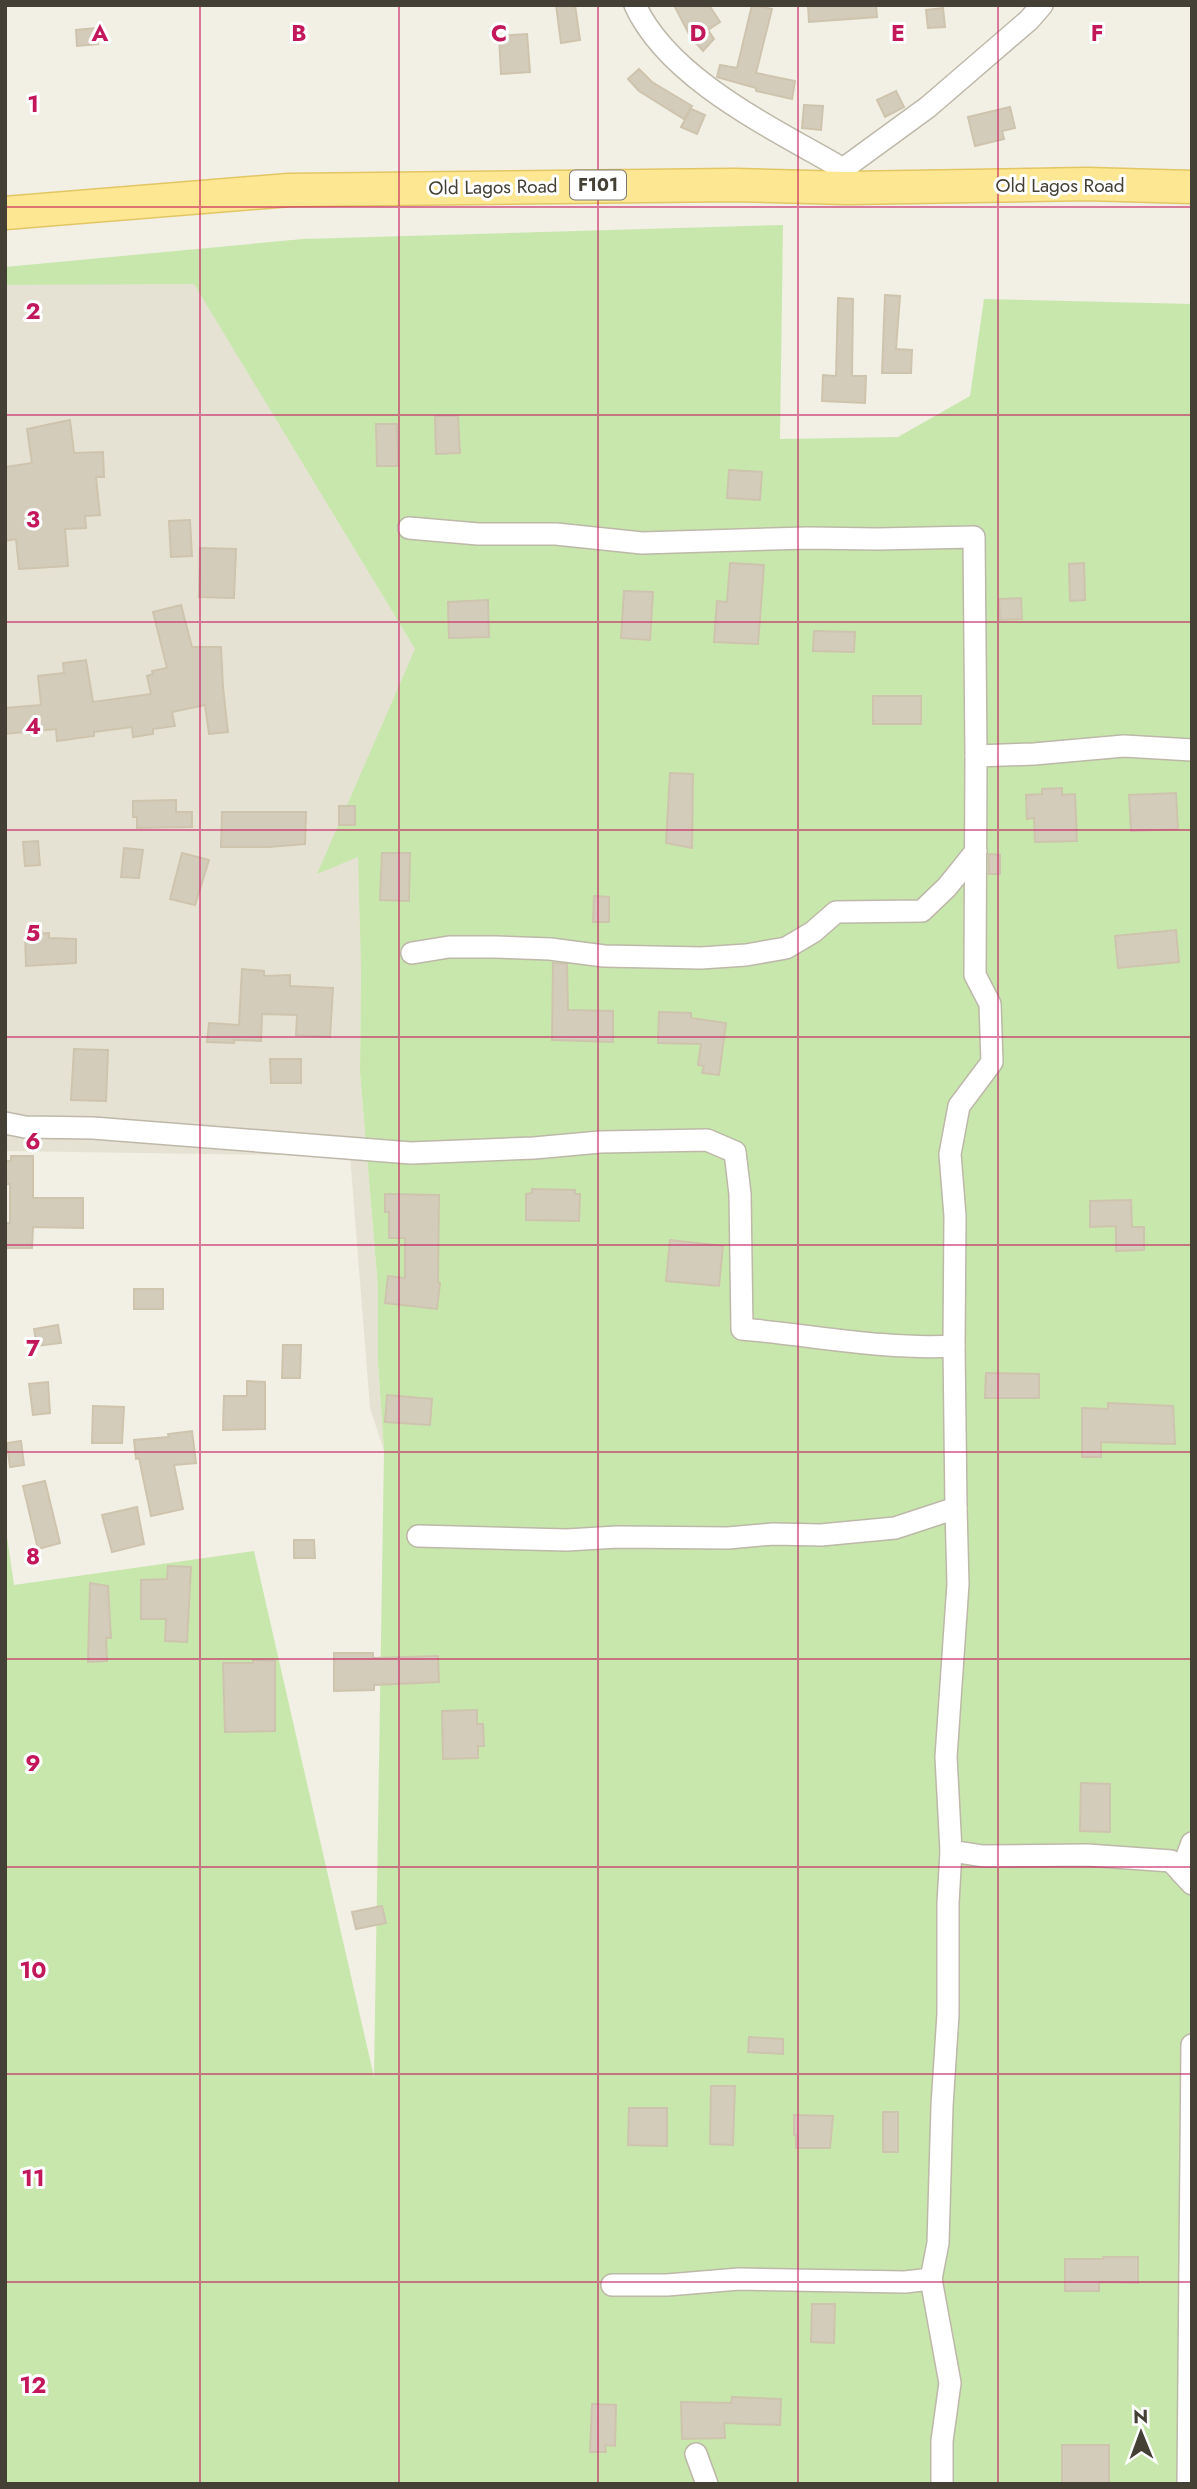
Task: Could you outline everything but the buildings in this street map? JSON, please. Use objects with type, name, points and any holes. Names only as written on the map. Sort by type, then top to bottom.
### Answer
[{"type":"main road","name":"Old Lagos Road","points":[[5,214],[289,190],[735,184],[845,179],[1192,187]]},
{"type":"street","points":[[635,5],[665,50],[713,92],[845,179],[1029,20],[1042,5]]},
{"type":"street","points":[[409,528],[478,534],[556,534],[642,543],[974,537],[975,975],[990,1004],[992,1062],[959,1106],[950,1154],[955,1216],[958,1584],[946,1757],[951,1851],[948,2014],[938,2243],[931,2279],[950,2384],[942,2441],[942,2484]]},
{"type":"street","points":[[976,756],[1124,746],[1192,750]]},
{"type":"street","points":[[412,953],[449,947],[495,947],[550,949],[604,956],[701,958],[746,955],[786,948],[813,932],[836,912],[922,911],[947,887],[976,851]]},
{"type":"street","points":[[5,1123],[25,1127],[93,1128],[411,1153],[534,1148],[600,1142],[707,1140],[735,1152],[740,1194],[743,1328],[862,1342],[954,1346]]},
{"type":"street","points":[[418,1536],[567,1540],[617,1536],[728,1538],[773,1534],[821,1535],[895,1528],[956,1508]]},
{"type":"street","points":[[1186,1878],[1192,1843]]},
{"type":"street","points":[[951,1851],[983,1856],[1087,1855],[1171,1861],[1186,1878]]},
{"type":"street","points":[[1188,2484],[1192,2045]]},
{"type":"street","points":[[612,2285],[667,2285],[739,2278],[905,2282],[931,2279]]},
{"type":"street","points":[[696,2454],[706,2484]]},
{"type":"shaded area","points":[[194,283],[415,649],[361,966],[360,1073],[378,1288],[378,1363],[384,1451],[370,1408],[350,1156],[5,1151],[5,285]]},
{"type":"green space","points":[[783,225],[780,439],[898,437],[970,396],[984,299],[1192,304],[1192,2484],[5,2484],[5,1523],[14,1585],[254,1551],[374,2077],[384,1451],[378,1363],[378,1288],[360,1073],[358,857],[317,874],[415,649],[194,284],[5,285],[5,267],[303,239]]}]
